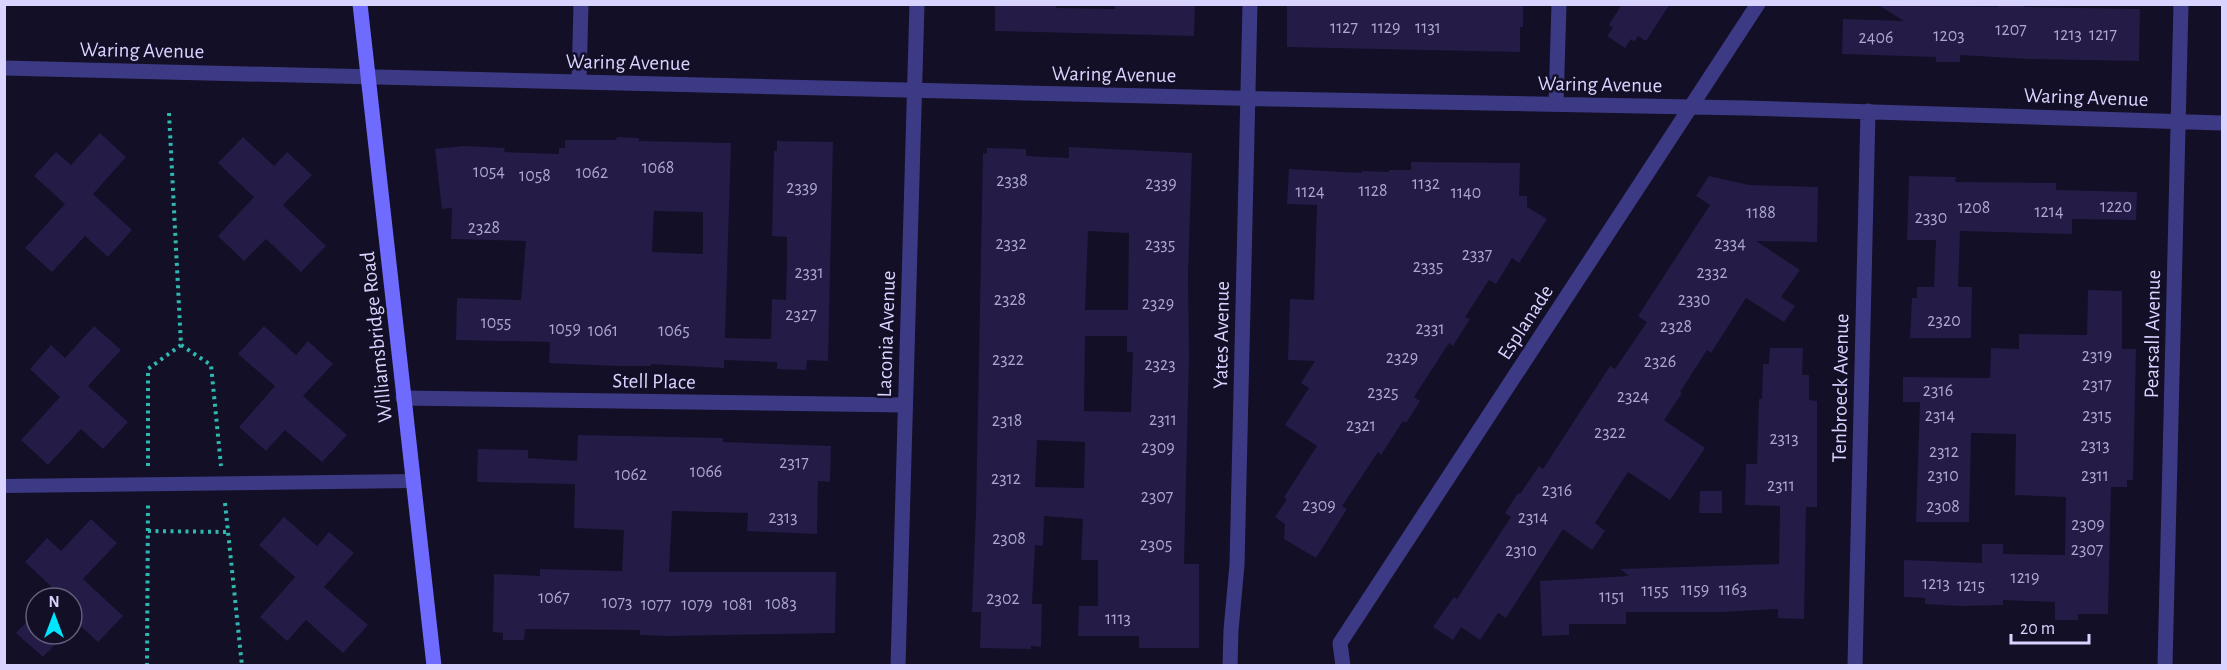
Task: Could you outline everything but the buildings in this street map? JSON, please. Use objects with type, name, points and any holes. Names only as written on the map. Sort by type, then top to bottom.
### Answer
[{"type":"main road","name":"Williamsbridge Road","points":[[360,4],[434,666]]},
{"type":"street","points":[[579,82],[581,4]]},
{"type":"street","name":"Laconia Avenue","points":[[898,666],[916,4]]},
{"type":"street","name":"Yates Avenue","points":[[1230,666],[1230,630],[1237,565],[1250,4]]},
{"type":"street","points":[[1556,104],[1559,4]]},
{"type":"street","name":"Esplanade","points":[[1343,666],[1340,643],[1758,4]]},
{"type":"street","name":"Pearsall Avenue","points":[[2165,666],[2181,4]]},
{"type":"street","name":"Waring Avenue","points":[[4,68],[1868,111],[2223,123]]},
{"type":"street","name":"Tenbroeck Avenue","points":[[1855,666],[1868,111]]},
{"type":"street","name":"Stell Place","points":[[403,398],[905,405]]},
{"type":"lane","points":[[4,486],[413,481]]},
{"type":"path","points":[[170,112],[181,345]]},
{"type":"path","points":[[148,531],[228,532]]}]
